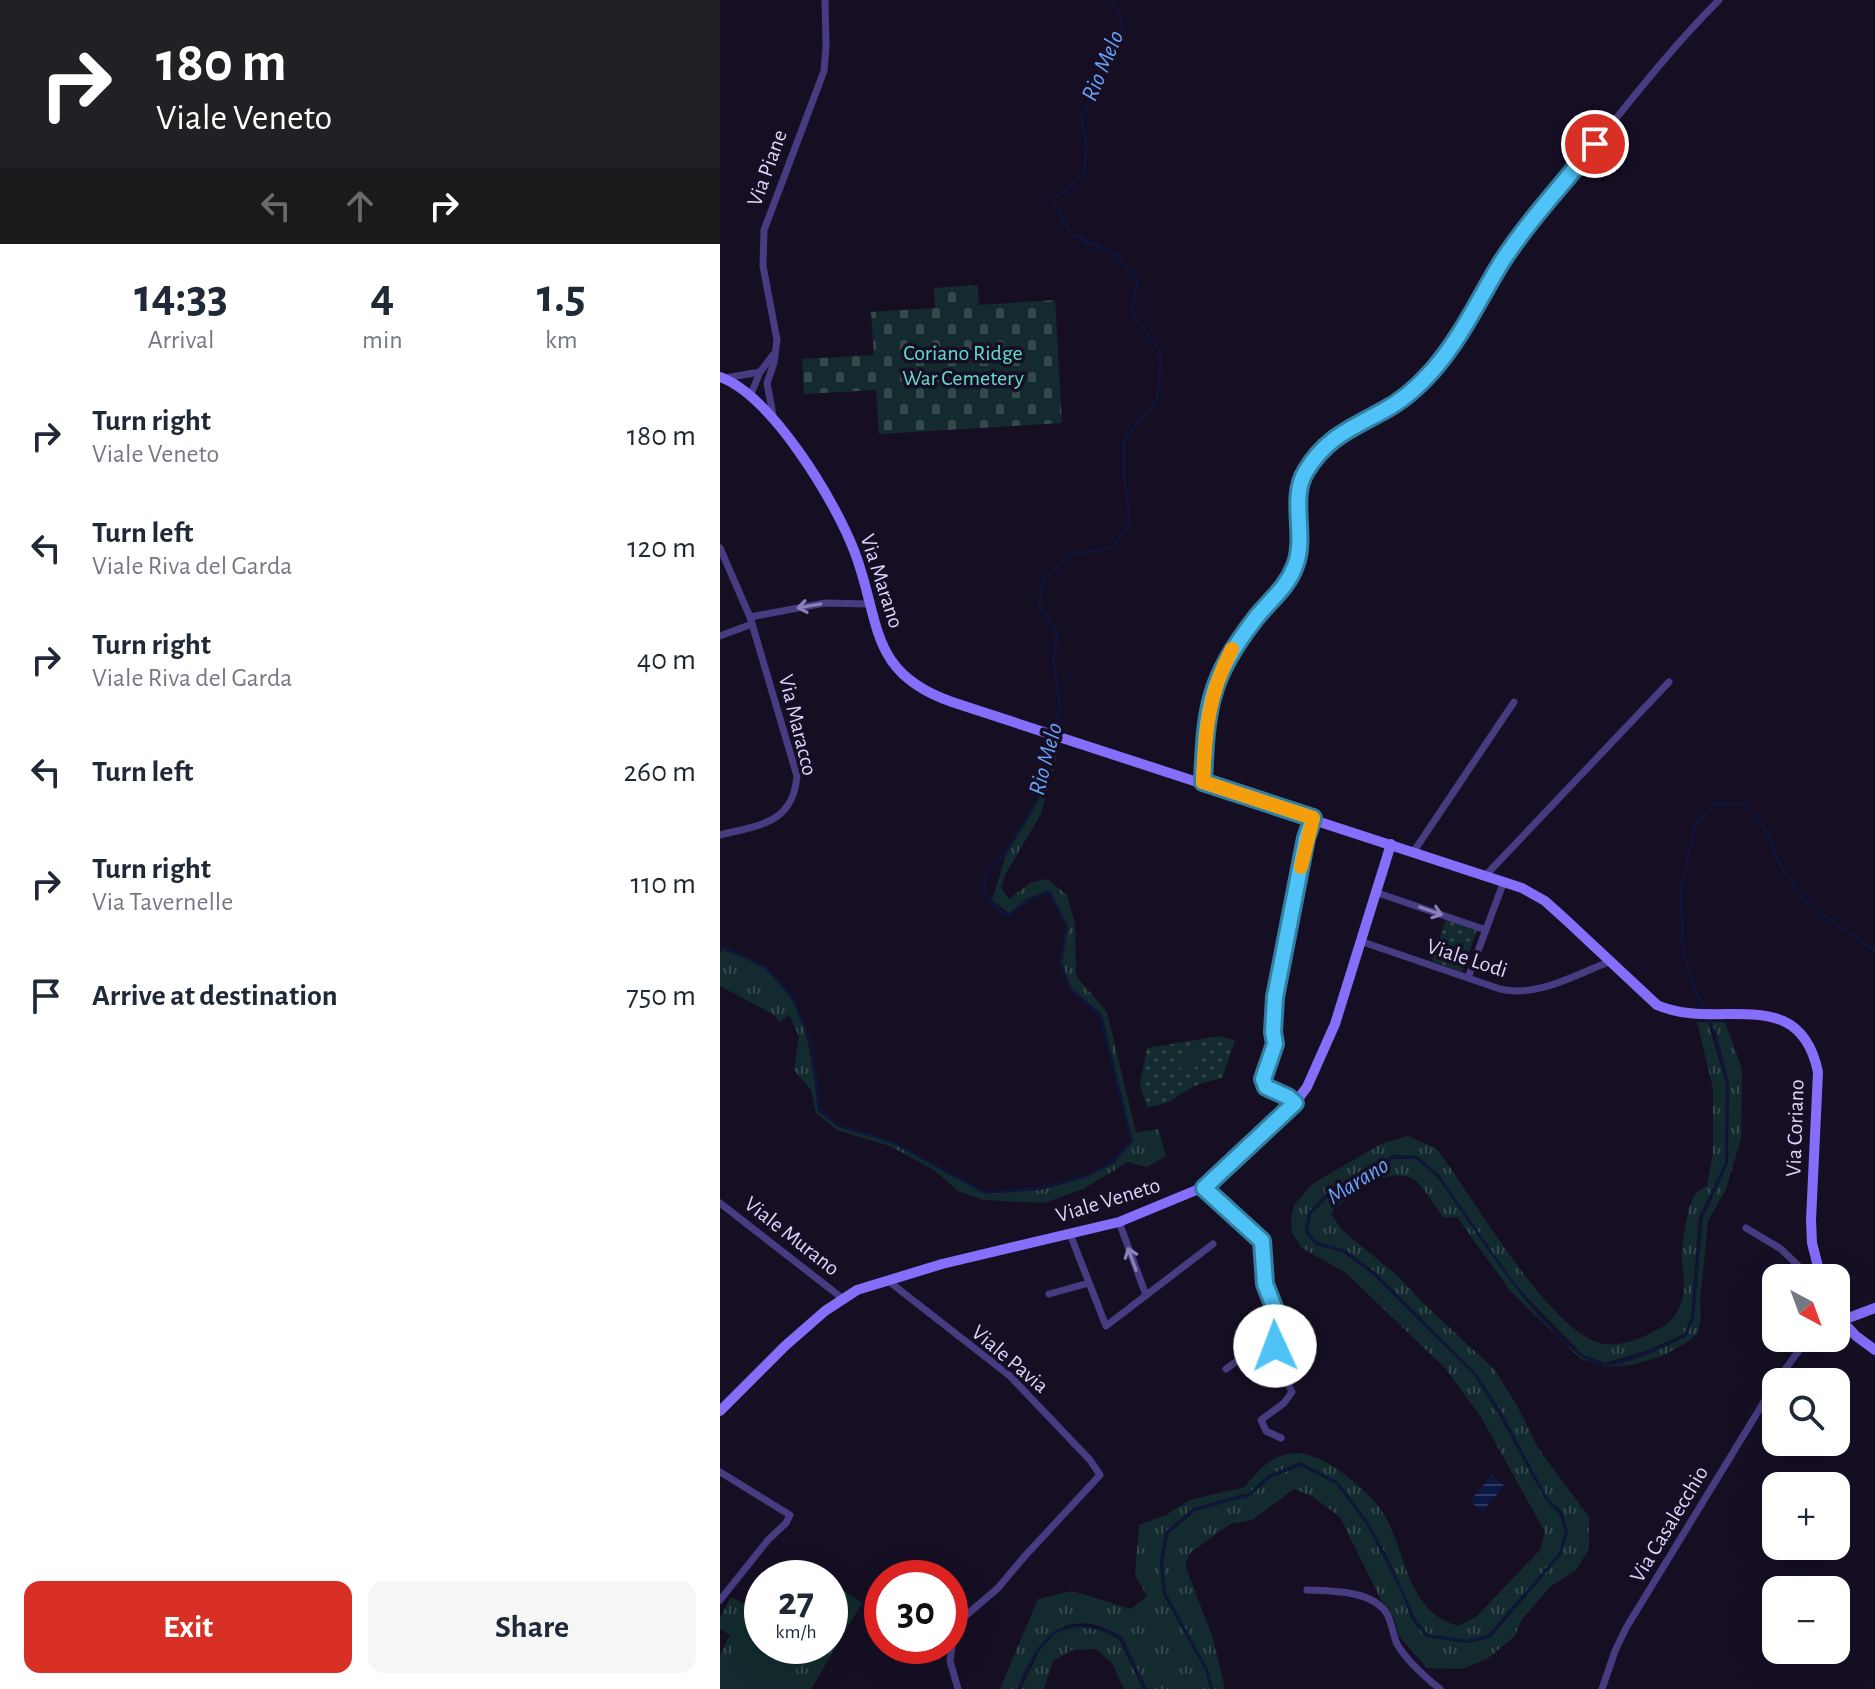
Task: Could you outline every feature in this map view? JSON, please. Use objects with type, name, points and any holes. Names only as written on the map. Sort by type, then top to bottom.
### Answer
[{"type":"main road","name":"Via Marano","points":[[722,377],[751,394],[773,415],[841,520],[856,555],[868,604],[885,652],[902,675],[914,685],[929,694],[1391,844]]},
{"type":"main road","name":"Via Coriano","points":[[1391,844],[1504,881],[1545,901],[1657,1005],[1691,1015],[1777,1017],[1804,1036],[1814,1052],[1818,1072],[1811,1220],[1817,1264]]},
{"type":"main road","name":"Viale Veneto","points":[[720,1411],[785,1346],[842,1298],[887,1280],[1119,1222],[1204,1188],[1295,1103],[1312,1077],[1335,1024],[1391,844]]},
{"type":"main road","points":[[1850,1317],[1875,1308]]},
{"type":"main road","points":[[1850,1330],[1875,1350]]},
{"type":"street","name":"Via Piane","points":[[773,415],[768,378],[777,340],[763,266],[764,230],[824,71],[825,0]]},
{"type":"street","points":[[1203,782],[1205,724],[1217,679],[1232,650],[1287,584],[1296,564],[1300,546],[1299,501],[1304,474],[1325,446],[1344,431],[1395,404],[1431,372],[1457,339],[1503,261],[1522,236],[1651,74],[1719,0]]},
{"type":"street","points":[[751,394],[760,372],[776,350]]},
{"type":"street","points":[[722,377],[760,372]]},
{"type":"street","points":[[751,394],[768,378]]},
{"type":"street","name":"Via Maracco","points":[[720,548],[751,621],[797,776],[796,792],[790,806],[778,817],[720,835]]},
{"type":"street","points":[[720,636],[751,621],[825,603],[868,604]]},
{"type":"street","points":[[1486,875],[1669,682]]},
{"type":"street","points":[[1414,851],[1514,702]]},
{"type":"street","points":[[1295,1103],[1266,1087],[1263,1079],[1274,1051],[1275,997],[1306,838],[1313,818]]},
{"type":"street","points":[[1468,978],[1504,881]]},
{"type":"street","points":[[1375,892],[1486,930]]},
{"type":"street","name":"Viale Lodi","points":[[1360,941],[1510,992],[1526,993],[1609,962]]},
{"type":"street","points":[[1204,1188],[1262,1241],[1265,1284],[1277,1315],[1274,1357],[1292,1392],[1284,1403],[1261,1420],[1266,1431],[1281,1438]]},
{"type":"street","name":"Viale Murano","points":[[720,1203],[842,1298]]},
{"type":"street","points":[[1119,1222],[1146,1295]]},
{"type":"street","points":[[1746,1228],[1781,1249],[1797,1264]]},
{"type":"street","points":[[1070,1234],[1106,1326],[1213,1244]]},
{"type":"street","name":"Viale Pavia","points":[[887,1280],[1010,1376],[1090,1460],[1100,1475],[998,1588],[963,1618],[953,1639],[950,1661],[958,1689]]},
{"type":"street","points":[[1049,1294],[1089,1283]]},
{"type":"street","points":[[1226,1369],[1276,1332]]},
{"type":"street","name":"Via Casalecchio","points":[[1602,1689],[1626,1628],[1665,1569],[1762,1406]]},
{"type":"street","points":[[720,1472],[790,1515],[720,1600]]},
{"type":"street","points":[[1307,1590],[1360,1596],[1380,1605],[1387,1614],[1397,1644],[1440,1689]]},
{"type":"green space","name":"Coriano Ridge War Cemetery","points":[[978,285],[979,305],[1055,300],[1062,423],[879,434],[876,390],[804,394],[802,359],[874,355],[871,312],[935,308],[934,288]]},
{"type":"green space","points":[[1054,737],[1061,740],[1041,814],[1005,875],[1001,888],[1009,899],[1032,882],[1047,879],[1067,895],[1075,924],[1076,976],[1107,1012],[1136,1133],[1158,1129],[1166,1156],[1147,1167],[1128,1162],[1083,1189],[1044,1203],[983,1200],[958,1191],[934,1170],[890,1146],[837,1130],[816,1113],[811,1090],[794,1070],[799,1036],[789,1015],[779,1022],[776,1016],[720,986],[720,953],[723,950],[760,965],[790,997],[810,1052],[818,1111],[838,1127],[892,1143],[985,1194],[1041,1190],[1090,1176],[1115,1162],[1133,1141],[1102,1015],[1072,988],[1062,963],[1068,926],[1050,890],[1028,898],[1009,913],[992,900],[1006,855],[1038,802]]},
{"type":"green space","points":[[1446,919],[1477,930],[1462,972],[1432,961]]},
{"type":"green space","points":[[1697,1022],[1708,1022],[1726,1084],[1725,1163],[1699,1217],[1691,1318],[1684,1334],[1649,1350],[1605,1363],[1583,1355],[1517,1287],[1439,1175],[1417,1156],[1393,1155],[1327,1193],[1308,1213],[1305,1232],[1316,1245],[1344,1253],[1373,1275],[1474,1375],[1546,1501],[1559,1514],[1565,1531],[1559,1553],[1488,1635],[1467,1640],[1428,1634],[1415,1618],[1368,1522],[1338,1482],[1301,1462],[1268,1475],[1249,1493],[1193,1508],[1165,1532],[1160,1563],[1163,1594],[1205,1670],[1210,1689],[1147,1689],[1122,1636],[1096,1625],[1077,1623],[1064,1626],[1044,1641],[1017,1689],[1000,1689],[1038,1599],[1072,1591],[1131,1609],[1147,1596],[1135,1575],[1139,1525],[1166,1515],[1190,1500],[1245,1487],[1268,1463],[1291,1454],[1316,1457],[1330,1464],[1375,1502],[1391,1528],[1418,1595],[1428,1608],[1442,1619],[1459,1626],[1477,1616],[1540,1550],[1545,1532],[1481,1417],[1445,1368],[1346,1273],[1302,1248],[1292,1233],[1291,1216],[1295,1204],[1312,1184],[1381,1144],[1408,1136],[1436,1148],[1513,1260],[1560,1316],[1583,1335],[1604,1344],[1646,1336],[1667,1324],[1680,1307],[1684,1293],[1682,1256],[1688,1215],[1693,1197],[1707,1186],[1713,1154],[1713,1088]]},
{"type":"green space","points":[[1711,1022],[1725,1022],[1742,1069],[1741,1139],[1726,1189],[1708,1221],[1701,1319],[1697,1334],[1662,1356],[1631,1365],[1605,1367],[1581,1359],[1511,1292],[1457,1217],[1444,1218],[1413,1179],[1403,1176],[1382,1178],[1335,1207],[1331,1214],[1342,1230],[1399,1277],[1495,1370],[1538,1448],[1589,1517],[1589,1549],[1575,1571],[1551,1586],[1522,1619],[1515,1636],[1487,1659],[1462,1669],[1427,1668],[1399,1636],[1394,1618],[1380,1598],[1340,1517],[1312,1496],[1294,1489],[1252,1520],[1230,1524],[1190,1553],[1185,1565],[1213,1639],[1225,1689],[1213,1689],[1208,1669],[1166,1593],[1163,1563],[1168,1534],[1195,1511],[1250,1496],[1270,1478],[1301,1466],[1336,1484],[1366,1524],[1401,1591],[1412,1620],[1426,1637],[1467,1643],[1490,1638],[1561,1555],[1568,1531],[1562,1512],[1548,1499],[1502,1413],[1476,1373],[1375,1272],[1346,1250],[1317,1242],[1308,1231],[1311,1214],[1329,1196],[1394,1159],[1416,1159],[1439,1180],[1539,1316],[1585,1359],[1605,1366],[1623,1363],[1686,1337],[1694,1319],[1703,1218],[1728,1163],[1729,1084]]},
{"type":"green space","points":[[1220,1036],[1235,1041],[1222,1078],[1197,1085],[1166,1103],[1147,1107],[1140,1085],[1147,1048]]},
{"type":"green space","points":[[1193,1045],[1205,1054],[1190,1075],[1177,1066]]},
{"type":"green space","points":[[848,1594],[862,1603],[848,1627]]},
{"type":"green space","points":[[731,1597],[744,1604],[744,1664],[826,1664],[811,1689],[720,1689],[720,1655],[730,1635],[720,1629],[720,1618]]},
{"type":"green space","points":[[1093,1627],[1119,1639],[1143,1689],[1124,1689],[1112,1663],[1096,1649],[1072,1650],[1053,1661],[1044,1689],[1021,1689],[1039,1651],[1056,1632]]},
{"type":"green space","points":[[744,1630],[744,1664],[799,1664],[787,1689],[720,1689],[720,1682]]},
{"type":"water","points":[[1492,1475],[1504,1486],[1482,1512],[1470,1501]]},
{"type":"waterway","name":"Rio Melo","points":[[1054,731],[1060,705],[1054,662],[1057,632],[1039,606],[1043,578],[1074,554],[1112,548],[1130,524],[1124,475],[1124,440],[1157,400],[1161,353],[1132,312],[1138,280],[1116,255],[1071,234],[1053,200],[1085,174],[1086,143],[1081,116],[1099,89],[1123,27],[1113,0]]},
{"type":"waterway","name":"Rio Melo","points":[[720,951],[723,948],[764,966],[792,997],[811,1043],[820,1110],[838,1125],[892,1142],[985,1193],[1040,1188],[1089,1175],[1114,1160],[1132,1141],[1100,1016],[1071,989],[1060,963],[1067,926],[1049,892],[1029,899],[1009,915],[1000,911],[983,890],[988,870],[1004,855],[1037,801],[1051,741]]},
{"type":"waterway","name":"Marano","points":[[1704,1010],[1682,945],[1681,889],[1695,826],[1715,803],[1746,804],[1765,828],[1781,867],[1808,904],[1875,951]]},
{"type":"waterway","name":"Marano","points":[[1211,1689],[1207,1670],[1165,1593],[1161,1563],[1166,1533],[1194,1509],[1249,1495],[1269,1476],[1301,1464],[1337,1483],[1367,1523],[1414,1619],[1427,1635],[1467,1641],[1489,1636],[1560,1554],[1566,1531],[1560,1513],[1547,1500],[1501,1414],[1475,1374],[1374,1274],[1345,1251],[1317,1244],[1307,1231],[1309,1213],[1328,1195],[1393,1157],[1417,1158],[1439,1178],[1538,1314],[1584,1356],[1604,1364],[1612,1363],[1685,1336],[1693,1318],[1701,1217],[1726,1163],[1727,1084],[1716,1036],[1709,1020]]},
{"type":"waterway","name":"Marano","points":[[1019,1689],[1045,1641],[1068,1628],[1082,1627],[1121,1637],[1145,1689]]},
{"type":"slow traffic","points":[[1232,649],[1217,679],[1205,724],[1203,782],[1313,818],[1301,867]]},
{"type":"route","points":[[1275,1346],[1277,1315],[1265,1284],[1262,1241],[1204,1188],[1295,1103],[1266,1087],[1263,1079],[1274,1051],[1275,997],[1306,838],[1313,818],[1203,782],[1205,724],[1217,679],[1232,650],[1287,584],[1296,564],[1300,546],[1300,489],[1304,474],[1312,462],[1325,446],[1344,431],[1395,404],[1431,372],[1457,339],[1503,261],[1595,144]]}]
